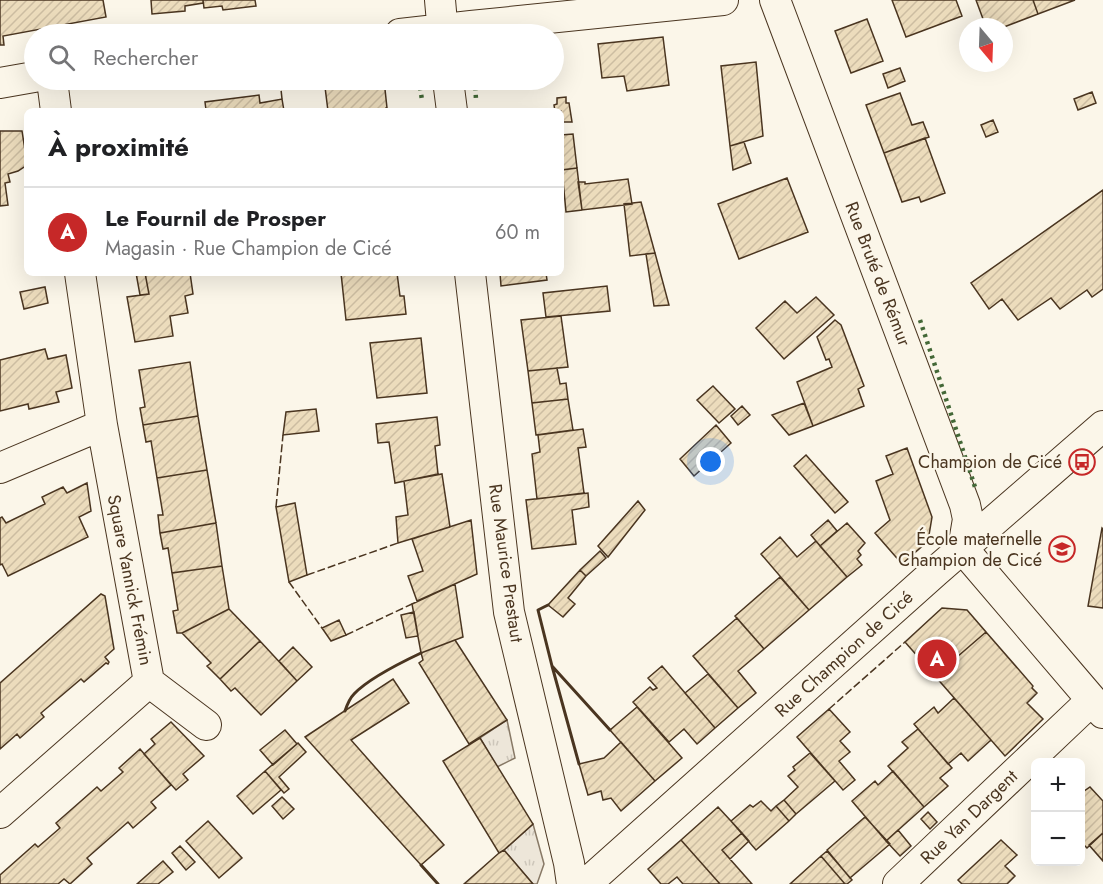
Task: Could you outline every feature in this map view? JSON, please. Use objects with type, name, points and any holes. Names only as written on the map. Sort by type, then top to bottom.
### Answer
[{"type":"street","points":[[442,21],[723,0]]},
{"type":"street","name":"Rue Bruté de Rémur","points":[[775,0],[965,505],[968,519],[963,549]]},
{"type":"street","points":[[0,83],[24,78]]},
{"type":"street","points":[[53,90],[56,108]]},
{"type":"street","points":[[449,90],[452,108]]},
{"type":"street","name":"Square Yannick Frémin","points":[[0,813],[149,682],[102,426],[80,276]]},
{"type":"street","name":"Rue Maurice Prestaut","points":[[470,276],[509,612],[569,863],[572,884]]},
{"type":"street","points":[[0,468],[102,426]]},
{"type":"street","name":"Rue Champion de Cicé","points":[[586,884],[926,580],[1103,426]]},
{"type":"street","points":[[963,549],[1097,706]]},
{"type":"street","points":[[149,682],[206,725]]},
{"type":"street","name":"Rue Yan Dargent","points":[[898,884],[1097,706]]},
{"type":"green space","points":[[507,720],[515,758],[497,767],[480,738]]},
{"type":"green space","points":[[533,824],[544,864],[537,884],[533,884],[504,850]]},
{"type":"building","points":[[0,0],[103,0],[106,17],[68,24],[24,24],[24,32],[3,36],[4,45],[0,45]]},
{"type":"building","points":[[151,0],[203,0],[203,3],[185,6],[185,11],[152,14]]},
{"type":"building","points":[[203,0],[255,0],[256,6],[223,10],[222,6],[204,8]]},
{"type":"building","points":[[892,0],[956,0],[962,16],[906,37]]},
{"type":"building","points":[[976,0],[1033,0],[1038,14],[1013,24],[1013,18],[983,18]]},
{"type":"building","points":[[1033,0],[1075,0],[1038,14]]},
{"type":"building","points":[[867,19],[883,61],[851,73],[835,31]]},
{"type":"building","points":[[663,37],[669,85],[627,91],[624,76],[602,78],[598,44]]},
{"type":"building","points":[[756,62],[763,136],[730,146],[721,66]]},
{"type":"building","points":[[900,68],[905,81],[888,88],[883,74]]},
{"type":"building","points":[[325,90],[385,90],[387,108],[328,108]]},
{"type":"building","points":[[1092,92],[1096,103],[1078,110],[1074,99]]},
{"type":"building","points":[[900,93],[912,125],[923,122],[929,137],[884,153],[866,105]]},
{"type":"building","points":[[259,95],[260,103],[282,99],[284,108],[206,108],[205,102]]},
{"type":"building","points":[[566,97],[572,122],[564,122],[564,108],[554,108],[557,98]]},
{"type":"building","points":[[993,120],[998,132],[986,137],[981,125]]},
{"type":"building","points":[[0,131],[22,131],[24,167],[8,174],[10,182],[5,183],[8,205],[0,206]]},
{"type":"building","points":[[573,134],[577,168],[564,170],[564,135]]},
{"type":"building","points":[[925,138],[945,193],[921,202],[919,197],[902,202],[884,153]]},
{"type":"building","points":[[744,142],[751,163],[733,170],[730,146]]},
{"type":"building","points":[[577,168],[582,210],[566,212],[564,170]]},
{"type":"building","points":[[787,178],[808,232],[739,259],[718,204]]},
{"type":"building","points":[[628,179],[632,204],[582,210],[578,182],[585,182],[585,184]]},
{"type":"building","points":[[1103,190],[1103,289],[1092,297],[1087,290],[1060,309],[1051,298],[1018,320],[1002,299],[989,309],[971,283]]},
{"type":"building","points":[[641,202],[655,253],[630,256],[624,204]]},
{"type":"building","points":[[655,253],[669,305],[654,306],[646,254]]},
{"type":"building","points":[[137,276],[146,276],[149,294],[140,295]]},
{"type":"building","points":[[146,276],[190,276],[193,294],[185,296],[188,313],[170,316],[173,336],[135,342],[127,297],[149,294]]},
{"type":"building","points":[[341,276],[397,276],[400,296],[404,296],[406,314],[346,320]]},
{"type":"building","points":[[500,276],[546,276],[547,280],[501,286]]},
{"type":"building","points":[[607,286],[610,311],[546,317],[543,293]]},
{"type":"building","points":[[45,287],[48,303],[24,309],[20,292]]},
{"type":"building","points":[[816,297],[834,315],[784,359],[756,328],[785,301],[797,313]]},
{"type":"building","points":[[561,316],[568,367],[528,371],[521,320]]},
{"type":"building","points":[[835,320],[841,325],[864,386],[858,389],[864,406],[813,426],[797,382],[832,367],[829,359],[826,360],[817,337]]},
{"type":"building","points":[[421,338],[427,393],[377,398],[370,343]]},
{"type":"building","points":[[45,349],[48,359],[66,355],[72,388],[56,392],[59,402],[29,409],[28,404],[0,411],[0,360]]},
{"type":"building","points":[[190,362],[198,416],[143,425],[140,408],[145,407],[139,370]]},
{"type":"building","points":[[557,368],[560,384],[566,383],[568,399],[532,403],[528,371]]},
{"type":"building","points":[[713,386],[735,409],[719,423],[697,400]]},
{"type":"building","points":[[568,399],[573,430],[536,435],[532,403]]},
{"type":"building","points":[[804,403],[813,426],[789,435],[772,415]]},
{"type":"building","points":[[742,406],[750,415],[738,425],[731,416]]},
{"type":"building","points":[[316,409],[319,431],[283,435],[286,412]]},
{"type":"building","points":[[198,416],[207,470],[157,478],[151,441],[146,442],[143,425]]},
{"type":"building","points":[[437,417],[440,445],[435,446],[438,474],[395,483],[389,442],[378,443],[376,424]]},
{"type":"building","points":[[716,425],[731,443],[694,476],[680,459]]},
{"type":"building","points":[[583,429],[586,447],[578,448],[584,493],[537,499],[532,454],[540,452],[538,435]]},
{"type":"building","points":[[907,448],[932,517],[928,541],[902,564],[875,533],[890,520],[876,481],[893,474],[886,456]]},
{"type":"building","points":[[806,455],[848,502],[835,513],[794,466]]},
{"type":"building","points":[[207,470],[216,523],[160,533],[158,515],[163,515],[157,478]]},
{"type":"building","points":[[442,474],[450,527],[398,543],[396,517],[408,515],[404,481]]},
{"type":"building","points":[[87,483],[91,511],[79,517],[88,537],[8,576],[2,564],[0,565],[0,518],[2,517],[6,523],[45,504],[42,497],[63,487],[67,493]]},
{"type":"building","points":[[588,493],[589,507],[572,510],[576,544],[532,549],[526,500]]},
{"type":"building","points":[[638,501],[645,510],[608,557],[598,546]]},
{"type":"building","points":[[295,503],[307,575],[289,582],[276,507]]},
{"type":"building","points":[[471,520],[477,574],[417,601],[408,576],[423,571],[412,539]]},
{"type":"building","points":[[828,520],[837,531],[820,546],[811,535]]},
{"type":"building","points":[[216,523],[222,566],[172,573],[168,548],[163,549],[160,533]]},
{"type":"building","points":[[847,523],[865,543],[858,551],[861,555],[857,559],[862,565],[847,577],[820,546]]},
{"type":"building","points":[[1103,529],[1103,608],[1088,606]]},
{"type":"building","points":[[780,537],[797,557],[816,541],[847,577],[809,610],[761,554]]},
{"type":"building","points":[[600,551],[606,558],[586,576],[580,570]]},
{"type":"building","points":[[222,566],[229,609],[182,633],[177,633],[173,611],[178,610],[172,573]]},
{"type":"building","points":[[580,570],[586,576],[568,598],[575,604],[563,617],[548,605]]},
{"type":"building","points":[[780,577],[809,610],[764,649],[735,616]]},
{"type":"building","points":[[455,584],[463,637],[421,653],[412,604]]},
{"type":"building","points":[[101,594],[105,596],[114,649],[105,657],[108,664],[106,663],[84,682],[81,679],[41,713],[44,717],[20,738],[17,734],[0,749],[0,683]]},
{"type":"building","points":[[942,608],[967,610],[986,632],[935,676],[905,642]]},
{"type":"building","points":[[229,609],[260,641],[220,679],[207,666],[211,663],[182,633]]},
{"type":"building","points":[[414,612],[418,636],[406,638],[401,615]]},
{"type":"building","points":[[737,618],[764,649],[738,671],[756,693],[738,708],[693,656]]},
{"type":"building","points":[[339,620],[346,635],[331,641],[322,628]]},
{"type":"building","points":[[986,632],[1033,686],[1032,688],[1037,693],[1027,703],[1043,719],[1005,756],[935,676]]},
{"type":"building","points":[[455,640],[507,720],[469,744],[419,663],[423,660],[421,653]]},
{"type":"building","points":[[260,641],[297,681],[261,715],[235,688],[231,691],[220,679]]},
{"type":"building","points":[[293,647],[312,667],[297,681],[279,661]]},
{"type":"building","points":[[662,666],[715,728],[697,744],[684,729],[669,742],[633,702],[650,687],[653,690],[657,688],[648,678]]},
{"type":"building","points":[[708,674],[738,708],[715,728],[685,693]]},
{"type":"building","points":[[393,679],[409,703],[351,740],[444,845],[421,865],[305,737]]},
{"type":"building","points":[[954,698],[991,740],[968,761],[961,753],[948,764],[914,724],[934,707],[938,713]]},
{"type":"building","points":[[637,707],[682,758],[655,781],[610,730]]},
{"type":"building","points":[[829,709],[850,732],[840,741],[850,752],[839,761],[855,780],[843,790],[797,737]]},
{"type":"building","points":[[171,722],[204,756],[183,774],[188,780],[176,790],[144,754],[155,744],[151,739]]},
{"type":"building","points":[[918,729],[952,768],[940,778],[948,786],[924,807],[888,766],[908,748],[902,742]]},
{"type":"building","points":[[285,730],[297,744],[273,765],[260,750]]},
{"type":"building","points":[[480,738],[533,824],[499,853],[443,761]]},
{"type":"building","points":[[621,742],[655,781],[621,811],[611,798],[603,800],[601,791],[588,795],[579,764],[604,758]]},
{"type":"building","points":[[298,743],[306,752],[279,777],[289,789],[284,793],[265,771]]},
{"type":"building","points":[[140,749],[171,785],[151,802],[156,808],[133,828],[128,822],[87,858],[92,864],[70,884],[64,879],[58,884],[0,884],[0,875],[35,844],[38,847],[60,828],[56,823],[97,787],[101,791],[123,772],[119,768]]},
{"type":"building","points":[[810,753],[835,781],[796,814],[784,800],[798,787],[788,776],[795,770],[793,767]]},
{"type":"building","points":[[265,771],[281,790],[253,814],[237,796]]},
{"type":"building","points":[[893,771],[924,807],[886,841],[852,801],[875,781],[878,785]]},
{"type":"building","points":[[1090,787],[1103,801],[1103,833],[1087,848],[1085,846],[1085,790]]},
{"type":"building","points":[[282,797],[294,809],[283,819],[272,806]]},
{"type":"building","points":[[784,800],[796,814],[789,821],[776,806]]},
{"type":"building","points":[[761,801],[771,811],[776,806],[789,821],[756,850],[731,821],[750,805],[753,807]]},
{"type":"building","points":[[718,807],[742,833],[722,850],[752,884],[720,884],[681,840]]},
{"type":"building","points":[[928,812],[937,822],[930,829],[921,819]]},
{"type":"building","points":[[865,817],[890,844],[850,878],[827,850]]},
{"type":"building","points":[[208,821],[242,858],[219,878],[186,841]]},
{"type":"building","points":[[898,830],[911,846],[900,856],[886,841]]},
{"type":"building","points":[[742,833],[749,841],[730,859],[722,850]]},
{"type":"building","points":[[1103,833],[1103,861],[1089,845]]},
{"type":"building","points":[[681,840],[720,884],[683,884],[677,877],[668,884],[661,884],[648,869]]},
{"type":"building","points":[[1001,840],[1017,855],[1005,866],[1015,876],[1007,884],[962,884],[958,880]]},
{"type":"building","points":[[180,846],[195,862],[186,870],[172,853]]},
{"type":"building","points":[[504,850],[533,884],[464,884],[499,853]]},
{"type":"building","points":[[827,851],[852,880],[847,884],[821,856]]},
{"type":"building","points":[[821,856],[845,884],[790,884]]},
{"type":"building","points":[[163,861],[173,872],[158,884],[137,884]]},
{"type":"hedge","points":[[420,90],[422,100]]},
{"type":"hedge","points":[[476,90],[476,100]]},
{"type":"hedge","points":[[920,320],[975,487]]},
{"type":"fence","points":[[281,90],[282,99]]},
{"type":"fence","points":[[276,507],[283,435]]},
{"type":"fence","points":[[307,575],[398,543]]},
{"type":"fence","points":[[289,582],[322,628]]},
{"type":"fence","points":[[346,635],[412,604]]},
{"type":"fence","points":[[829,709],[905,642]]},
{"type":"wall","points":[[548,605],[538,610],[552,666]]},
{"type":"wall","points":[[345,711],[351,698],[360,688],[386,671],[421,653]]},
{"type":"wall","points":[[579,764],[552,666],[610,730]]},
{"type":"wall","points":[[421,865],[438,884]]},
{"type":"place","name":"Champion de Cicé","points":[[1082,462]]},
{"type":"place","name":"École maternelle Champion de Cicé","points":[[1062,549]]},
{"type":"place","name":"Le Fournil de Prosper","points":[[937,659]]}]
